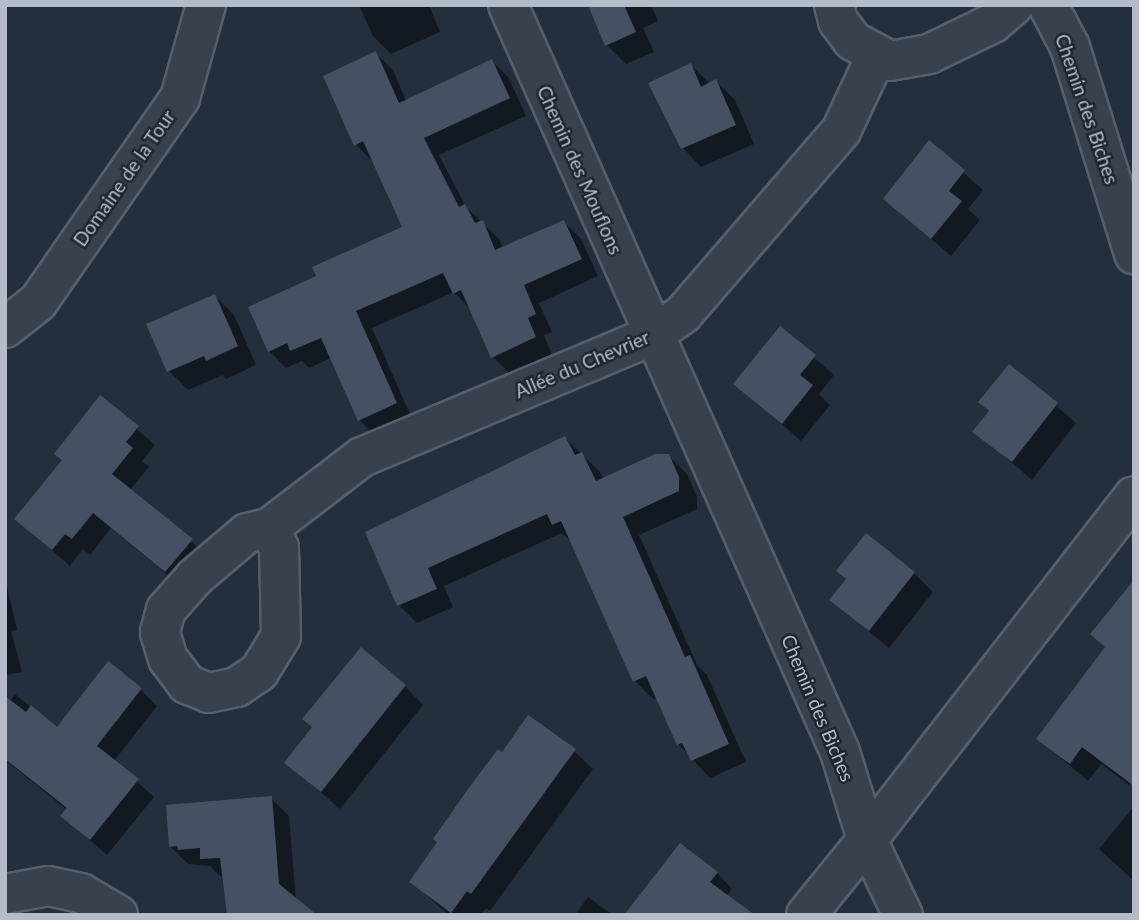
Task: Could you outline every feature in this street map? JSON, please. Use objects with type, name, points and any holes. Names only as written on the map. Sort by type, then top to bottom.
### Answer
[{"type":"street","name":"Domaine de la Tour","points":[[5,328],[38,302],[180,98],[206,5]]},
{"type":"street","name":"Chemin des Mouflons","points":[[508,5],[653,335]]},
{"type":"street","points":[[834,5],[838,21],[853,41],[890,61],[929,54],[993,23],[1014,5]]},
{"type":"street","name":"Chemin des Biches","points":[[1048,5],[1070,47],[1134,254]]},
{"type":"street","name":"Allée du Chevrier","points":[[269,528],[362,457],[602,354],[653,335],[683,314],[841,131],[877,54]]},
{"type":"street","name":"Chemin des Biches","points":[[653,335],[841,752],[867,840]]},
{"type":"street","points":[[806,915],[1134,496]]},
{"type":"street","points":[[867,840],[903,915]]},
{"type":"street","points":[[5,894],[48,886],[81,893],[118,915]]},
{"type":"building","points":[[588,5],[624,5],[636,32],[605,46]]},
{"type":"building","points":[[376,51],[399,103],[492,59],[510,98],[424,138],[459,207],[465,204],[475,223],[483,220],[495,250],[564,220],[582,259],[524,285],[536,314],[528,318],[536,337],[491,358],[461,290],[453,294],[443,273],[356,311],[397,403],[358,421],[321,338],[290,351],[287,343],[268,352],[248,307],[316,276],[312,267],[402,227],[363,141],[354,146],[323,76]]},
{"type":"building","points":[[691,63],[701,87],[716,79],[736,125],[681,149],[648,83]]},
{"type":"building","points":[[929,140],[965,170],[949,191],[962,201],[931,239],[883,199]]},
{"type":"building","points":[[215,294],[238,346],[206,361],[204,356],[167,372],[146,324]]},
{"type":"building","points":[[780,326],[816,355],[800,375],[813,385],[782,424],[733,384]]},
{"type":"building","points":[[1009,364],[1058,403],[1012,462],[972,432],[989,411],[978,402]]},
{"type":"building","points":[[100,395],[139,426],[126,442],[133,448],[112,474],[193,539],[165,572],[93,513],[72,539],[65,534],[52,550],[14,519],[62,460],[54,454]]},
{"type":"building","points":[[565,436],[575,455],[582,452],[596,481],[655,454],[669,454],[679,477],[679,491],[623,517],[685,657],[690,655],[729,744],[691,761],[682,743],[677,745],[646,676],[633,682],[561,521],[552,525],[547,514],[428,568],[437,589],[397,606],[365,532]]},
{"type":"building","points":[[866,533],[915,572],[869,631],[829,600],[846,579],[836,571]]},
{"type":"building","points":[[1134,580],[1134,786],[1082,747],[1070,764],[1036,739],[1105,647],[1090,634]]},
{"type":"building","points":[[361,647],[406,685],[321,792],[284,763],[312,727],[302,719]]},
{"type":"building","points":[[108,661],[142,688],[97,746],[139,779],[90,840],[60,816],[67,808],[5,759],[5,696],[26,712],[31,705],[57,727]]},
{"type":"building","points":[[528,715],[576,749],[471,894],[467,891],[451,913],[409,882],[437,842],[433,839],[468,789],[498,749],[502,752]]},
{"type":"building","points":[[272,796],[279,884],[317,915],[227,915],[220,858],[200,859],[200,848],[178,850],[177,846],[169,847],[166,805]]},
{"type":"building","points":[[680,843],[718,872],[710,882],[755,915],[624,915]]}]
